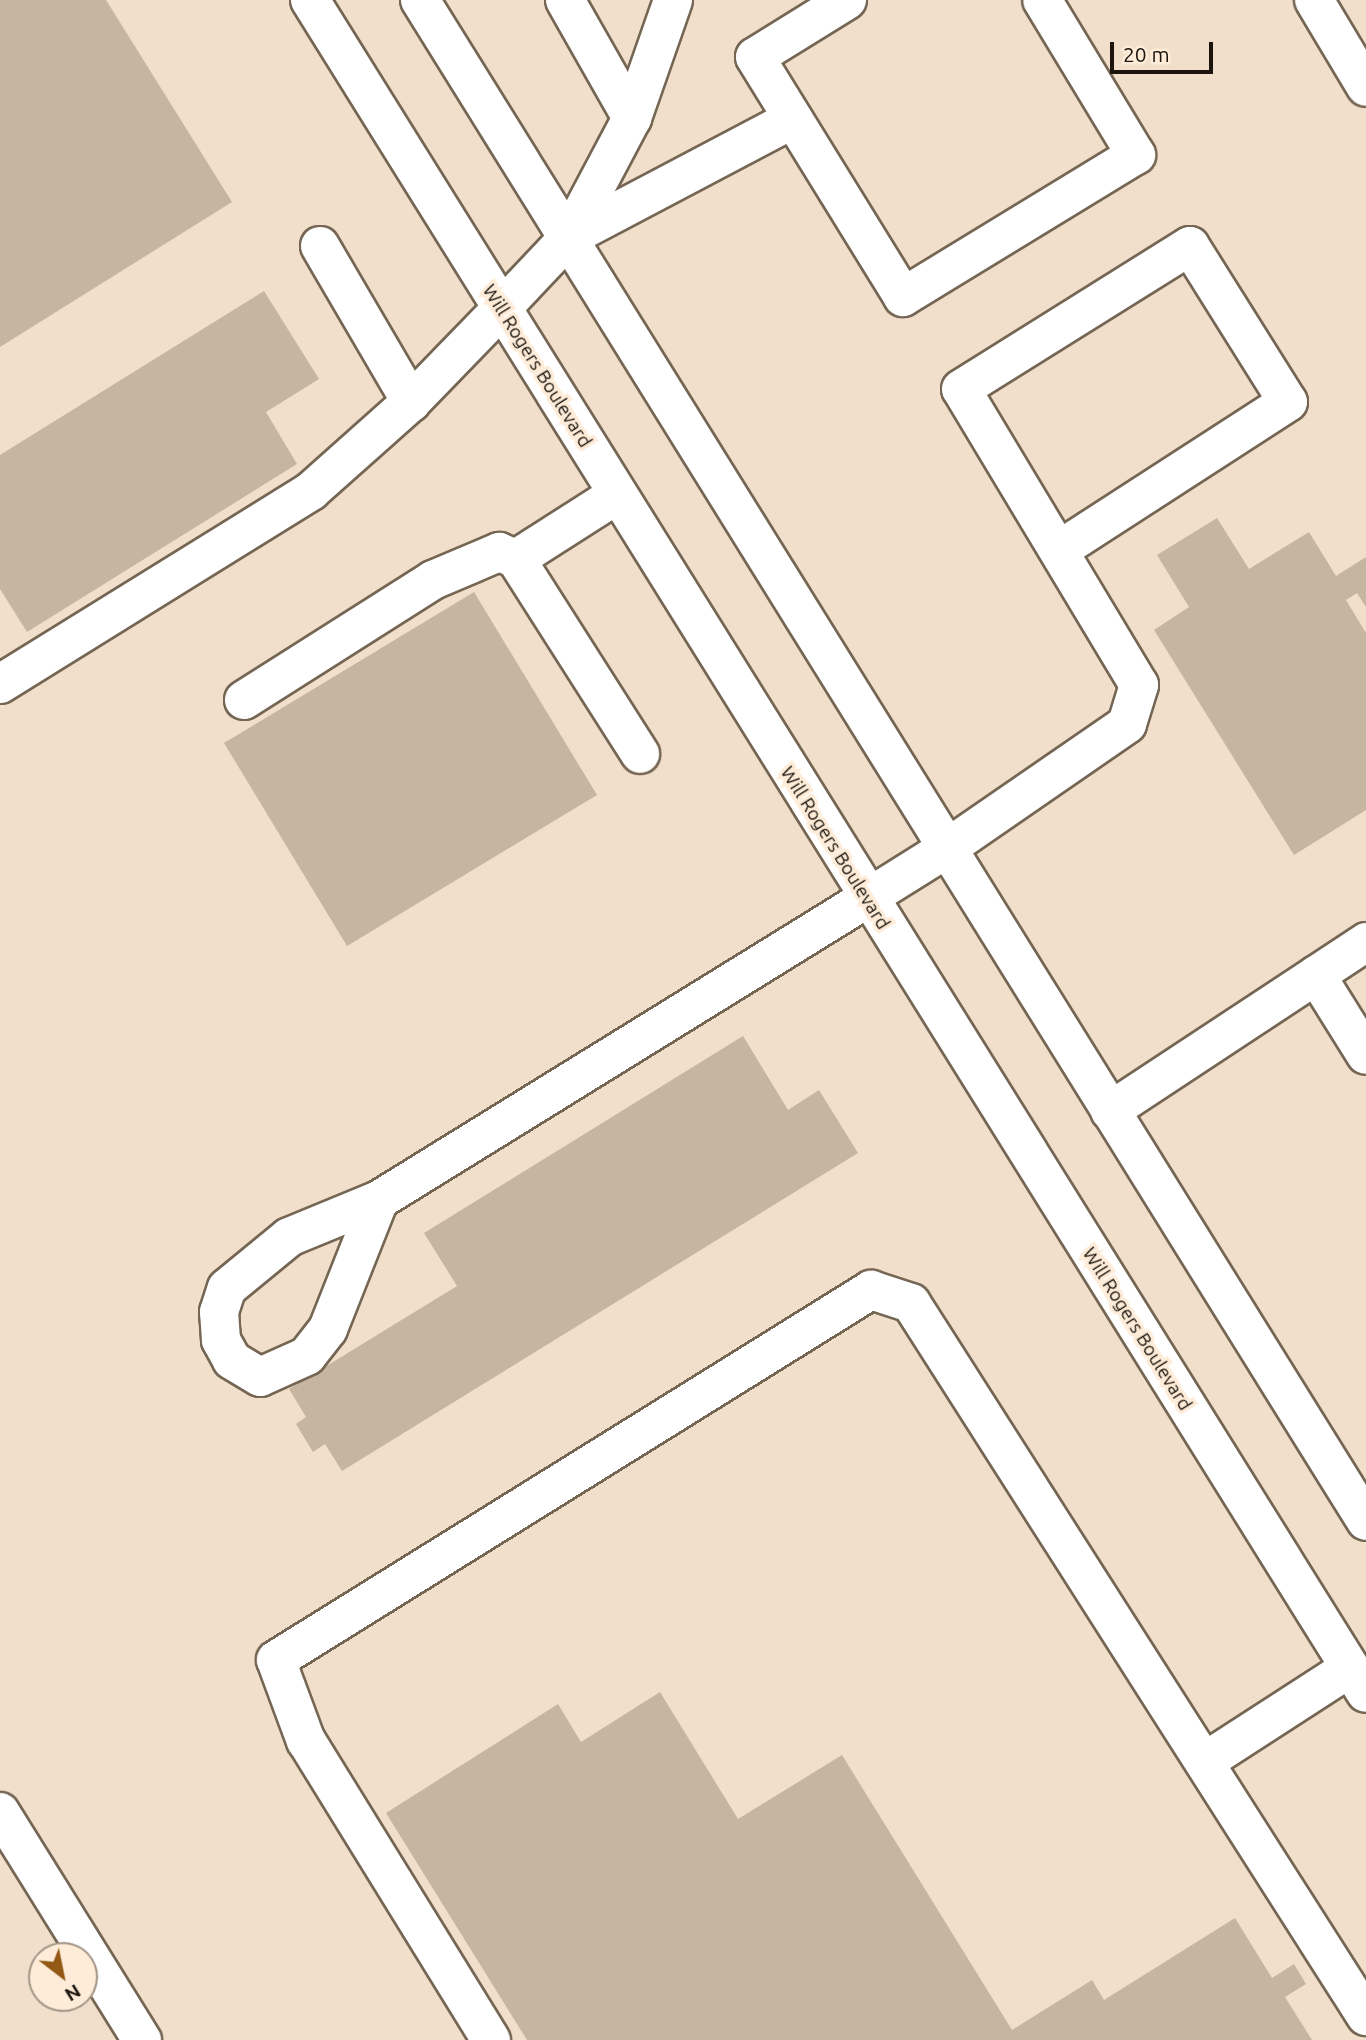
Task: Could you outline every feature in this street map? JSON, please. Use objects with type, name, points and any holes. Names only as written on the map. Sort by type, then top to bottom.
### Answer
[{"type":"main road","name":"Will Rogers Boulevard","points":[[310,0],[866,899],[1361,1673]]},
{"type":"main road","points":[[420,0],[1366,1521]]},
{"type":"main road","points":[[565,0],[632,118]]},
{"type":"main road","points":[[0,684],[311,491],[411,402],[569,237],[632,118],[673,0]]},
{"type":"main road","points":[[847,0],[755,57],[903,297],[1136,155],[1042,0]]},
{"type":"main road","points":[[1314,0],[1366,87]]},
{"type":"main road","points":[[569,237],[793,119]]},
{"type":"main road","points":[[320,246],[411,402]]},
{"type":"main road","points":[[379,1200],[328,1329],[307,1356],[260,1377],[232,1360],[221,1340],[219,1312],[228,1288],[289,1237],[379,1200],[946,849],[1093,752],[1127,724],[1137,702],[1139,685],[1131,667],[1059,550],[961,389],[1190,246],[1289,402],[1059,550]]},
{"type":"main road","points":[[516,559],[616,495]]},
{"type":"main road","points":[[244,700],[479,556],[499,552],[516,559],[640,754]]},
{"type":"main road","points":[[1110,1111],[1366,942]]},
{"type":"main road","points":[[1316,975],[1366,1055]]},
{"type":"main road","points":[[491,2040],[306,1741],[276,1660],[871,1290],[911,1303],[1206,1761],[1366,2016]]},
{"type":"main road","points":[[1206,1761],[1361,1673]]},
{"type":"main road","points":[[0,1812],[142,2040]]},
{"type":"building","points":[[0,0],[106,0],[232,202],[0,347]]},
{"type":"building","points":[[264,291],[319,379],[266,412],[297,464],[27,632],[0,589],[0,455]]},
{"type":"building","points":[[1217,518],[1249,569],[1309,532],[1336,576],[1366,557],[1366,607],[1357,593],[1346,600],[1366,633],[1366,810],[1294,855],[1154,630],[1189,607],[1157,555]]},
{"type":"building","points":[[474,592],[597,795],[347,946],[224,743]]},
{"type":"building","points":[[743,1036],[788,1110],[819,1090],[858,1153],[342,1471],[325,1444],[313,1452],[296,1424],[306,1417],[289,1389],[457,1286],[424,1233]]},
{"type":"building","points":[[660,1692],[738,1819],[842,1755],[1012,2030],[1092,1980],[1104,2000],[1235,1918],[1272,1978],[1294,1964],[1306,1984],[1285,1997],[1312,2040],[527,2040],[386,1813],[558,1704],[581,1742]]}]
